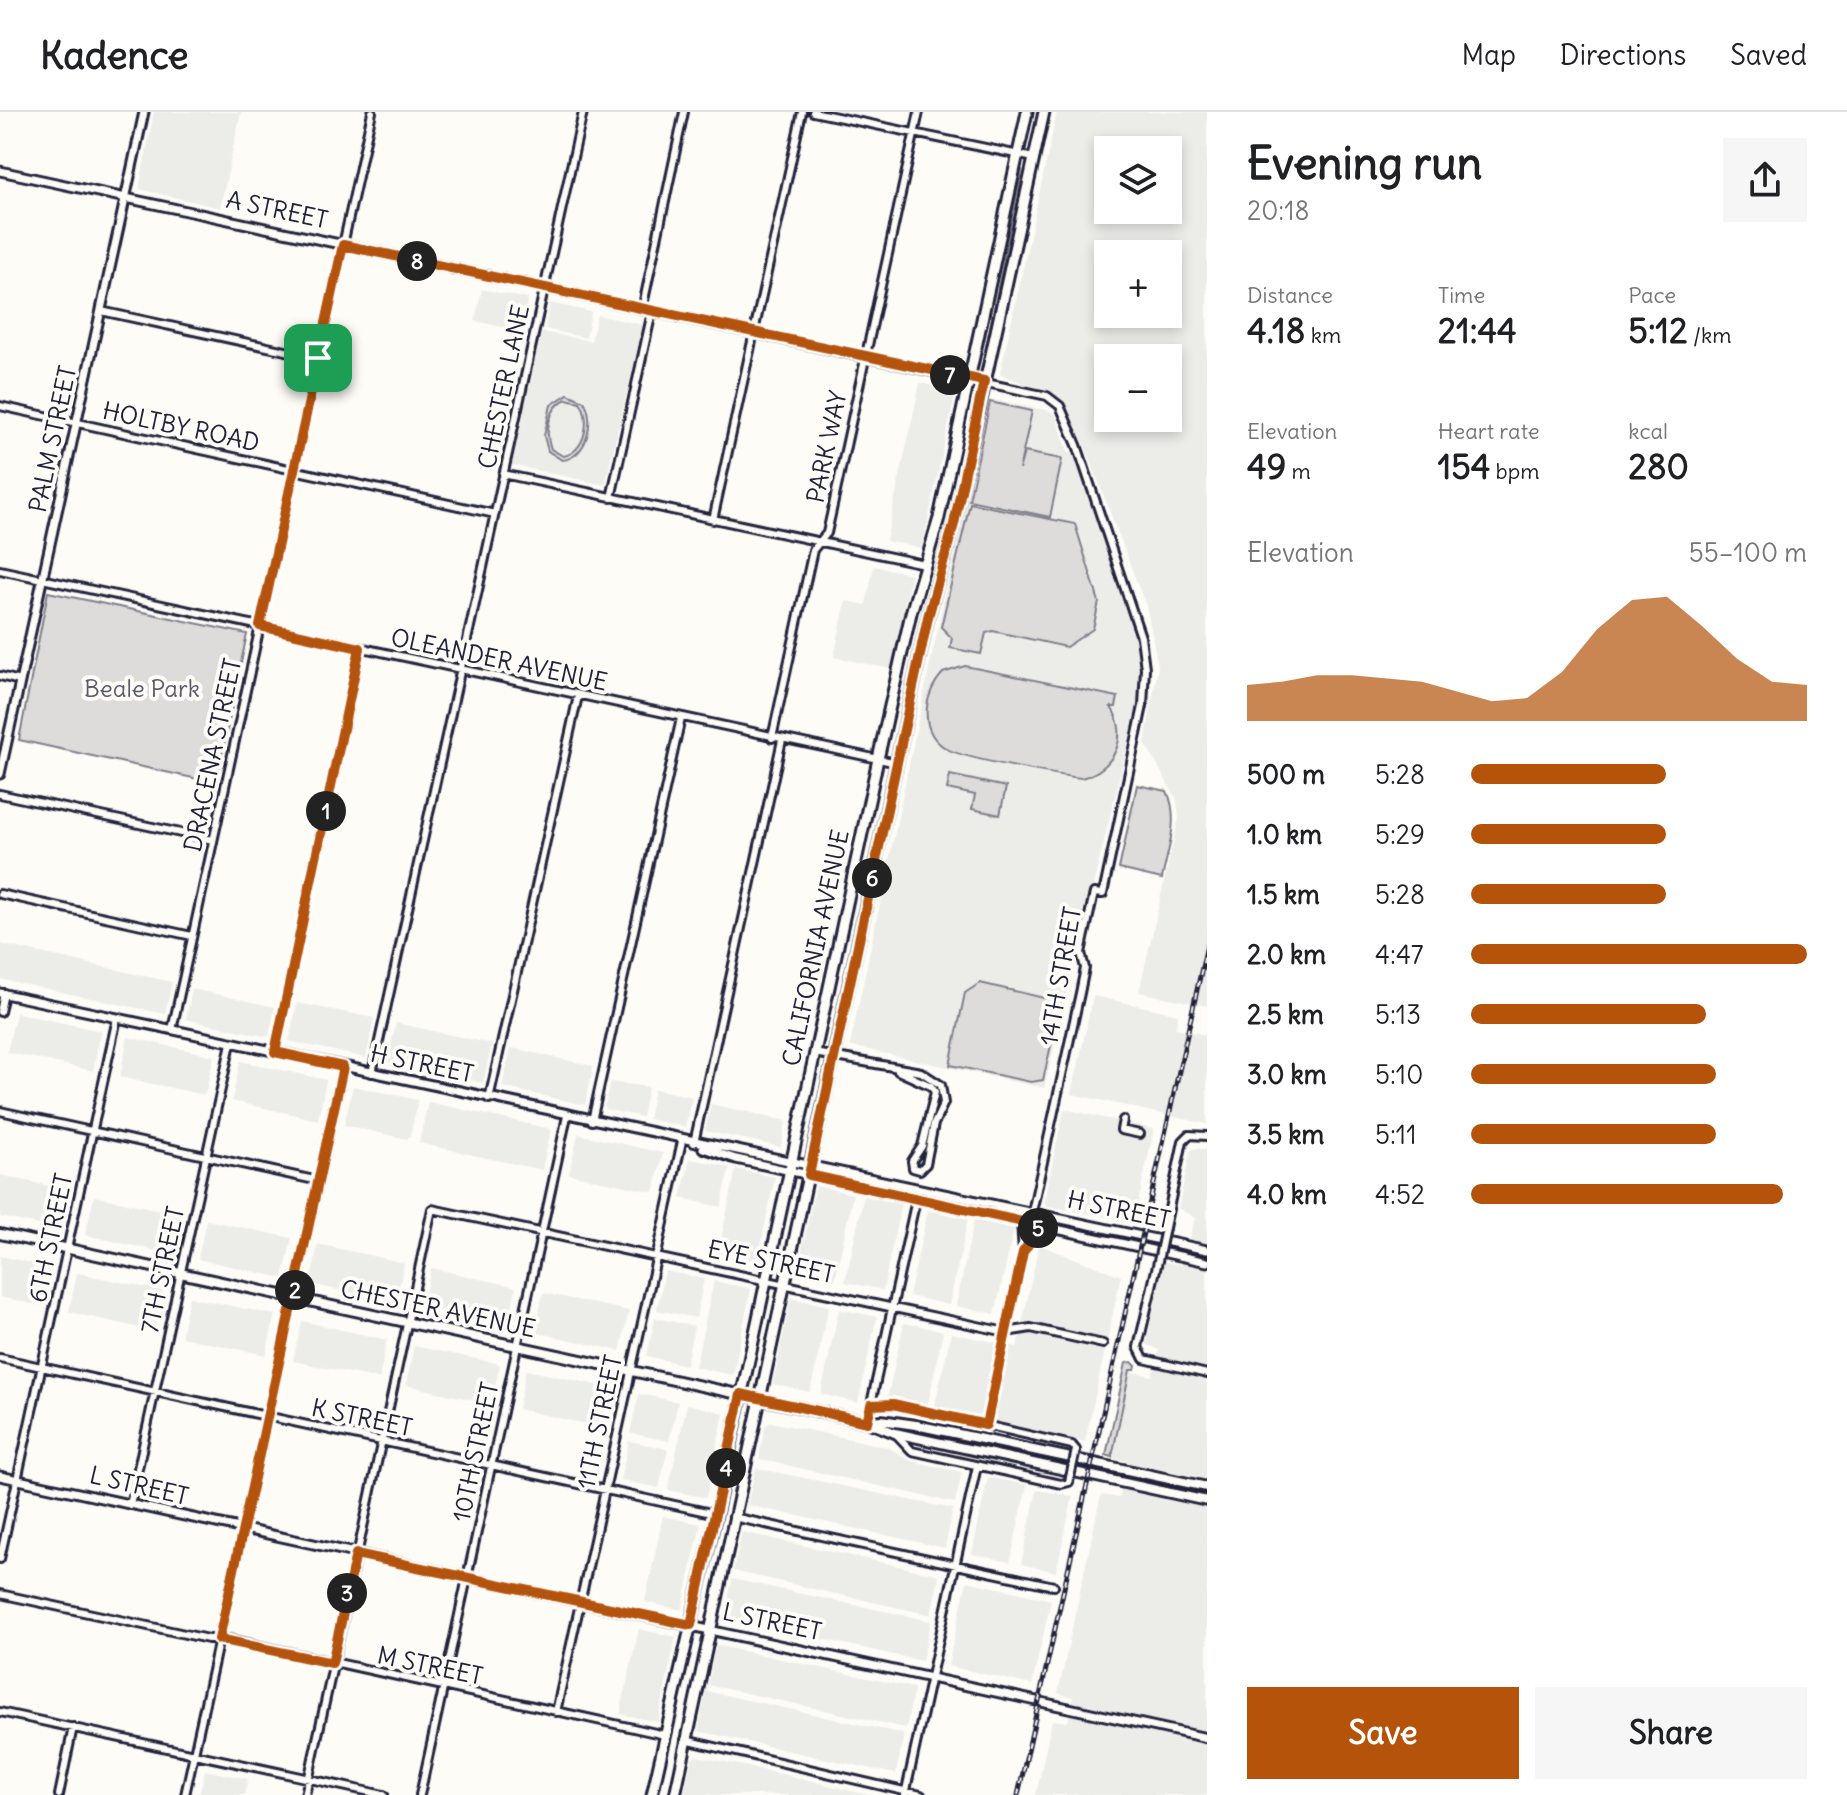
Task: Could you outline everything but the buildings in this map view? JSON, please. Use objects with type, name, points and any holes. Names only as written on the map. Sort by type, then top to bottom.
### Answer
[{"type":"main road","name":"CALIFORNIA AVENUE","points":[[652,1795],[716,1514],[878,759],[924,564],[939,518],[1027,112]]},
{"type":"main road","name":"CALIFORNIA AVENUE","points":[[675,1795],[897,763],[1044,112]]},
{"type":"main road","name":"CHESTER AVENUE","points":[[0,1234],[741,1394],[867,1422],[895,1433],[1207,1501]]},
{"type":"main road","name":"CHESTER AVENUE","points":[[867,1422],[881,1420],[916,1425],[1207,1487]]},
{"type":"street","name":"PALM STREET","points":[[0,774],[144,112]]},
{"type":"street","name":"DRACENA STREET","points":[[172,1030],[372,112]]},
{"type":"street","name":"CHESTER LANE","points":[[372,1073],[583,112]]},
{"type":"street","points":[[642,310],[684,112]]},
{"type":"street","points":[[713,520],[802,112]]},
{"type":"street","points":[[813,112],[1034,158]]},
{"type":"street","name":"PARK WAY","points":[[772,738],[813,550],[827,533],[919,112]]},
{"type":"street","name":"A STREET","points":[[0,171],[968,379]]},
{"type":"street","points":[[101,311],[318,358]]},
{"type":"street","points":[[611,498],[652,312]]},
{"type":"street","points":[[968,379],[984,381]]},
{"type":"street","name":"14TH STREET","points":[[984,381],[1047,396],[1060,406],[1077,445],[1136,620],[1145,662],[1143,706],[1103,894],[1094,893],[1081,953],[1085,968],[1032,1212]]},
{"type":"street","name":"HOLTBY ROAD","points":[[0,406],[495,514]]},
{"type":"street","points":[[503,474],[924,564]]},
{"type":"street","name":"OLEANDER AVENUE","points":[[0,570],[897,763]]},
{"type":"street","points":[[275,1052],[360,648]]},
{"type":"street","points":[[0,676],[20,681]]},
{"type":"street","points":[[489,1099],[578,696]]},
{"type":"street","points":[[592,1121],[681,718]]},
{"type":"street","points":[[694,1143],[782,740]]},
{"type":"street","points":[[0,794],[213,840]]},
{"type":"street","points":[[0,894],[192,936]]},
{"type":"street","points":[[0,1012],[2,993]]},
{"type":"street","name":"H STREET","points":[[2,993],[682,1141],[791,1159],[1207,1250]]},
{"type":"street","name":"6TH STREET","points":[[0,1559],[117,1018]]},
{"type":"street","name":"7TH STREET","points":[[130,1505],[231,1043]]},
{"type":"street","points":[[814,1053],[925,1074],[938,1081],[945,1092],[926,1164],[920,1170],[913,1168],[912,1161],[922,1146],[935,1092],[931,1086],[898,1071]]},
{"type":"street","points":[[185,1795],[343,1067]]},
{"type":"street","points":[[0,1111],[319,1181]]},
{"type":"street","name":"10TH STREET","points":[[420,1795],[567,1116]]},
{"type":"street","points":[[1123,1120],[1121,1130],[1140,1134]]},
{"type":"street","points":[[1207,1136],[1189,1135],[1183,1141],[1138,1347],[1144,1359],[1207,1374]]},
{"type":"street","name":"11TH STREET","points":[[556,1712],[682,1141]]},
{"type":"street","name":"H STREET","points":[[694,1143],[726,1156],[1207,1262]]},
{"type":"street","points":[[867,1422],[918,1187]]},
{"type":"street","name":"EYE STREET","points":[[406,1322],[432,1209],[542,1230],[1006,1332],[1031,1328],[1103,1344]]},
{"type":"street","points":[[977,1212],[1024,1216],[1032,1212]]},
{"type":"street","points":[[986,1425],[1023,1252],[1021,1222]]},
{"type":"street","points":[[1023,1252],[1041,1226]]},
{"type":"street","points":[[305,1795],[406,1322]]},
{"type":"street","name":"K STREET","points":[[0,1358],[716,1514]]},
{"type":"street","points":[[871,1405],[893,1404],[1072,1445],[1076,1450],[1069,1482],[1061,1484],[912,1451],[895,1433]]},
{"type":"street","points":[[906,1794],[977,1466]]},
{"type":"street","name":"L STREET","points":[[0,1476],[1207,1738]]},
{"type":"street","points":[[733,1517],[1054,1586]]},
{"type":"street","name":"M STREET","points":[[0,1594],[665,1735]]},
{"type":"street","points":[[0,1712],[384,1795]]},
{"type":"street","points":[[59,1795],[73,1727]]},
{"type":"street","points":[[685,1740],[906,1794],[921,1795]]},
{"type":"shaded area","points":[[154,112],[241,112],[220,208],[139,189]]},
{"type":"shaded area","points":[[1057,112],[1207,112],[1207,1006],[1139,992],[1179,817],[1177,800],[1145,743],[1158,666],[1147,609],[1083,441],[1053,404],[1029,386],[1000,374]]},
{"type":"shaded area","points":[[482,289],[528,299],[521,331],[475,321]]},
{"type":"shaded area","points":[[550,303],[591,312],[586,338],[545,329]]},
{"type":"shaded area","points":[[597,315],[643,325],[605,485],[512,465],[542,332],[591,341]]},
{"type":"shaded area","points":[[920,383],[956,391],[922,548],[886,541]]},
{"type":"shaded area","points":[[994,400],[1051,411],[1056,416],[1068,451],[1077,459],[1137,639],[1139,664],[1139,697],[1044,1088],[850,1046],[946,589]]},
{"type":"shaded area","points":[[874,566],[911,574],[891,669],[834,657],[846,601],[866,605]]},
{"type":"shaded area","points":[[0,944],[172,982],[165,1014],[0,979]]},
{"type":"shaded area","points":[[192,989],[275,1007],[269,1037],[186,1019]]},
{"type":"shaded area","points":[[1093,996],[1178,1014],[1176,1028],[1207,1035],[1207,1124],[1072,1094]]},
{"type":"shaded area","points":[[297,1003],[374,1018],[366,1058],[289,1041]]},
{"type":"shaded area","points":[[16,1013],[101,1031],[93,1071],[7,1052]]},
{"type":"shaded area","points":[[396,1023],[492,1044],[483,1083],[387,1062]]},
{"type":"shaded area","points":[[128,1037],[214,1056],[205,1095],[120,1077]]},
{"type":"shaded area","points":[[511,1048],[593,1066],[585,1105],[502,1087]]},
{"type":"shaded area","points":[[240,1061],[326,1080],[318,1120],[232,1101]]},
{"type":"shaded area","points":[[610,1082],[648,1087],[642,1117],[604,1109]]},
{"type":"shaded area","points":[[353,1086],[418,1100],[410,1136],[407,1139],[344,1125]]},
{"type":"shaded area","points":[[654,1089],[692,1097],[685,1127],[648,1119]]},
{"type":"shaded area","points":[[428,1102],[551,1129],[542,1170],[419,1143]]},
{"type":"shaded area","points":[[711,1104],[786,1121],[781,1147],[705,1131]]},
{"type":"shaded area","points":[[1064,1109],[1154,1129],[1134,1222],[1047,1206],[1044,1202]]},
{"type":"shaded area","points":[[578,1134],[663,1153],[654,1192],[569,1174]]},
{"type":"shaded area","points":[[1191,1150],[1207,1150],[1207,1795],[1036,1795],[1052,1720],[1068,1722],[1073,1697],[1058,1693],[1101,1495],[1119,1498],[1129,1462],[1109,1457],[1128,1371],[1152,1376],[1159,1350],[1146,1344],[1164,1262],[1182,1265],[1195,1218],[1178,1208]]},
{"type":"shaded area","points":[[690,1159],[730,1167],[721,1207],[681,1198]]},
{"type":"shaded area","points":[[736,1169],[775,1177],[757,1263],[718,1254]]},
{"type":"shaded area","points":[[0,1175],[67,1190],[59,1229],[0,1217]]},
{"type":"shaded area","points":[[816,1186],[853,1194],[835,1280],[797,1272]]},
{"type":"shaded area","points":[[94,1196],[179,1214],[171,1254],[85,1235]]},
{"type":"shaded area","points":[[864,1196],[901,1204],[883,1290],[845,1282]]},
{"type":"shaded area","points":[[928,1210],[968,1219],[949,1305],[909,1296]]},
{"type":"shaded area","points":[[206,1220],[292,1238],[283,1278],[198,1259]]},
{"type":"shaded area","points":[[974,1220],[1014,1229],[995,1314],[956,1306]]},
{"type":"shaded area","points":[[318,1244],[404,1263],[396,1302],[310,1284]]},
{"type":"shaded area","points":[[1039,1245],[1121,1276],[1085,1442],[934,1409],[951,1333],[1017,1347]]},
{"type":"shaded area","points":[[0,1256],[50,1267],[42,1306],[0,1297]]},
{"type":"shaded area","points":[[431,1268],[516,1287],[508,1326],[422,1308]]},
{"type":"shaded area","points":[[665,1271],[704,1279],[696,1318],[657,1310]]},
{"type":"shaded area","points":[[77,1273],[163,1291],[154,1331],[69,1312]]},
{"type":"shaded area","points":[[714,1281],[751,1289],[733,1375],[695,1367]]},
{"type":"shaded area","points":[[543,1293],[629,1311],[620,1351],[535,1332]]},
{"type":"shaded area","points":[[189,1297],[275,1315],[266,1355],[181,1337]]},
{"type":"shaded area","points":[[791,1298],[829,1306],[810,1392],[773,1384]]},
{"type":"shaded area","points":[[839,1309],[877,1317],[858,1403],[821,1394]]},
{"type":"shaded area","points":[[655,1318],[694,1326],[686,1365],[647,1356]]},
{"type":"shaded area","points":[[302,1321],[387,1340],[379,1379],[293,1361]]},
{"type":"shaded area","points":[[904,1323],[943,1331],[927,1408],[887,1399]]},
{"type":"shaded area","points":[[414,1346],[500,1364],[491,1404],[406,1385]]},
{"type":"shaded area","points":[[526,1370],[612,1388],[604,1428],[518,1409]]},
{"type":"shaded area","points":[[639,1394],[678,1402],[669,1441],[630,1433]]},
{"type":"shaded area","points":[[687,1404],[724,1413],[706,1498],[668,1490]]},
{"type":"shaded area","points":[[771,1422],[887,1447],[911,1461],[962,1472],[955,1503],[759,1459],[765,1426]]},
{"type":"shaded area","points":[[629,1441],[668,1449],[659,1488],[620,1480]]},
{"type":"shaded area","points":[[756,1468],[953,1509],[945,1548],[747,1505]]},
{"type":"shaded area","points":[[988,1477],[1027,1485],[1010,1562],[972,1554]]},
{"type":"shaded area","points":[[1037,1490],[1073,1496],[1056,1572],[1021,1564]]},
{"type":"shaded area","points":[[663,1516],[701,1524],[682,1610],[645,1602]]},
{"type":"shaded area","points":[[742,1532],[939,1575],[931,1615],[733,1571]]},
{"type":"shaded area","points":[[732,1579],[931,1621],[922,1661],[725,1618]]},
{"type":"shaded area","points":[[967,1581],[1051,1600],[1032,1685],[948,1666]]},
{"type":"shaded area","points":[[639,1629],[676,1637],[658,1722],[620,1714]]},
{"type":"shaded area","points":[[716,1645],[914,1688],[906,1728],[708,1685]]},
{"type":"shaded area","points":[[706,1691],[904,1734],[896,1774],[698,1731]]},
{"type":"shaded area","points":[[697,1756],[868,1795],[684,1795],[692,1758]]},
{"type":"shaded area","points":[[205,1770],[248,1779],[244,1795],[199,1795]]},
{"type":"green space","points":[[1022,169],[1018,204],[982,367]]},
{"type":"green space","points":[[568,394],[584,401],[588,409],[587,437],[578,453],[571,458],[562,460],[548,451],[544,436],[551,405]],"holes":[[[566,399],[580,402],[586,417],[584,434],[577,449],[563,456],[551,449],[548,435],[552,414]]]},
{"type":"green space","points":[[990,402],[1032,411],[1019,470],[1024,452],[1062,459],[1050,517],[969,500]]},
{"type":"green space","points":[[970,503],[1075,524],[1099,602],[1093,629],[1066,647],[993,631],[986,633],[981,654],[950,648],[952,638],[941,627]]},
{"type":"green space","name":"Beale Park","points":[[48,592],[247,634],[216,783],[19,740]]},
{"type":"green space","points":[[965,666],[1118,697],[1116,707],[1111,707],[1119,729],[1116,750],[1103,767],[1081,778],[991,762],[947,749],[931,733],[928,702],[943,673]]},
{"type":"green space","points":[[950,775],[1006,787],[1000,815],[972,809],[975,795],[947,789]]},
{"type":"green space","points":[[1137,785],[1167,791],[1171,802],[1172,834],[1162,879],[1119,869]]},
{"type":"green space","points":[[980,983],[1061,1002],[1043,1080],[1031,1082],[950,1065],[965,993]]},
{"type":"green space","points":[[1132,1362],[1136,1366],[1135,1370],[1130,1370],[1112,1457],[1106,1455],[1126,1363]]},
{"type":"railway","points":[[1018,1795],[1207,945]]},
{"type":"route","points":[[343,245],[984,381],[954,524],[928,617],[809,1175],[1041,1226],[1023,1252],[986,1425],[893,1404],[871,1405],[867,1422],[741,1394],[691,1625],[356,1554],[332,1663],[219,1639],[343,1067],[275,1052],[360,648],[260,626],[318,358],[343,245]]}]
